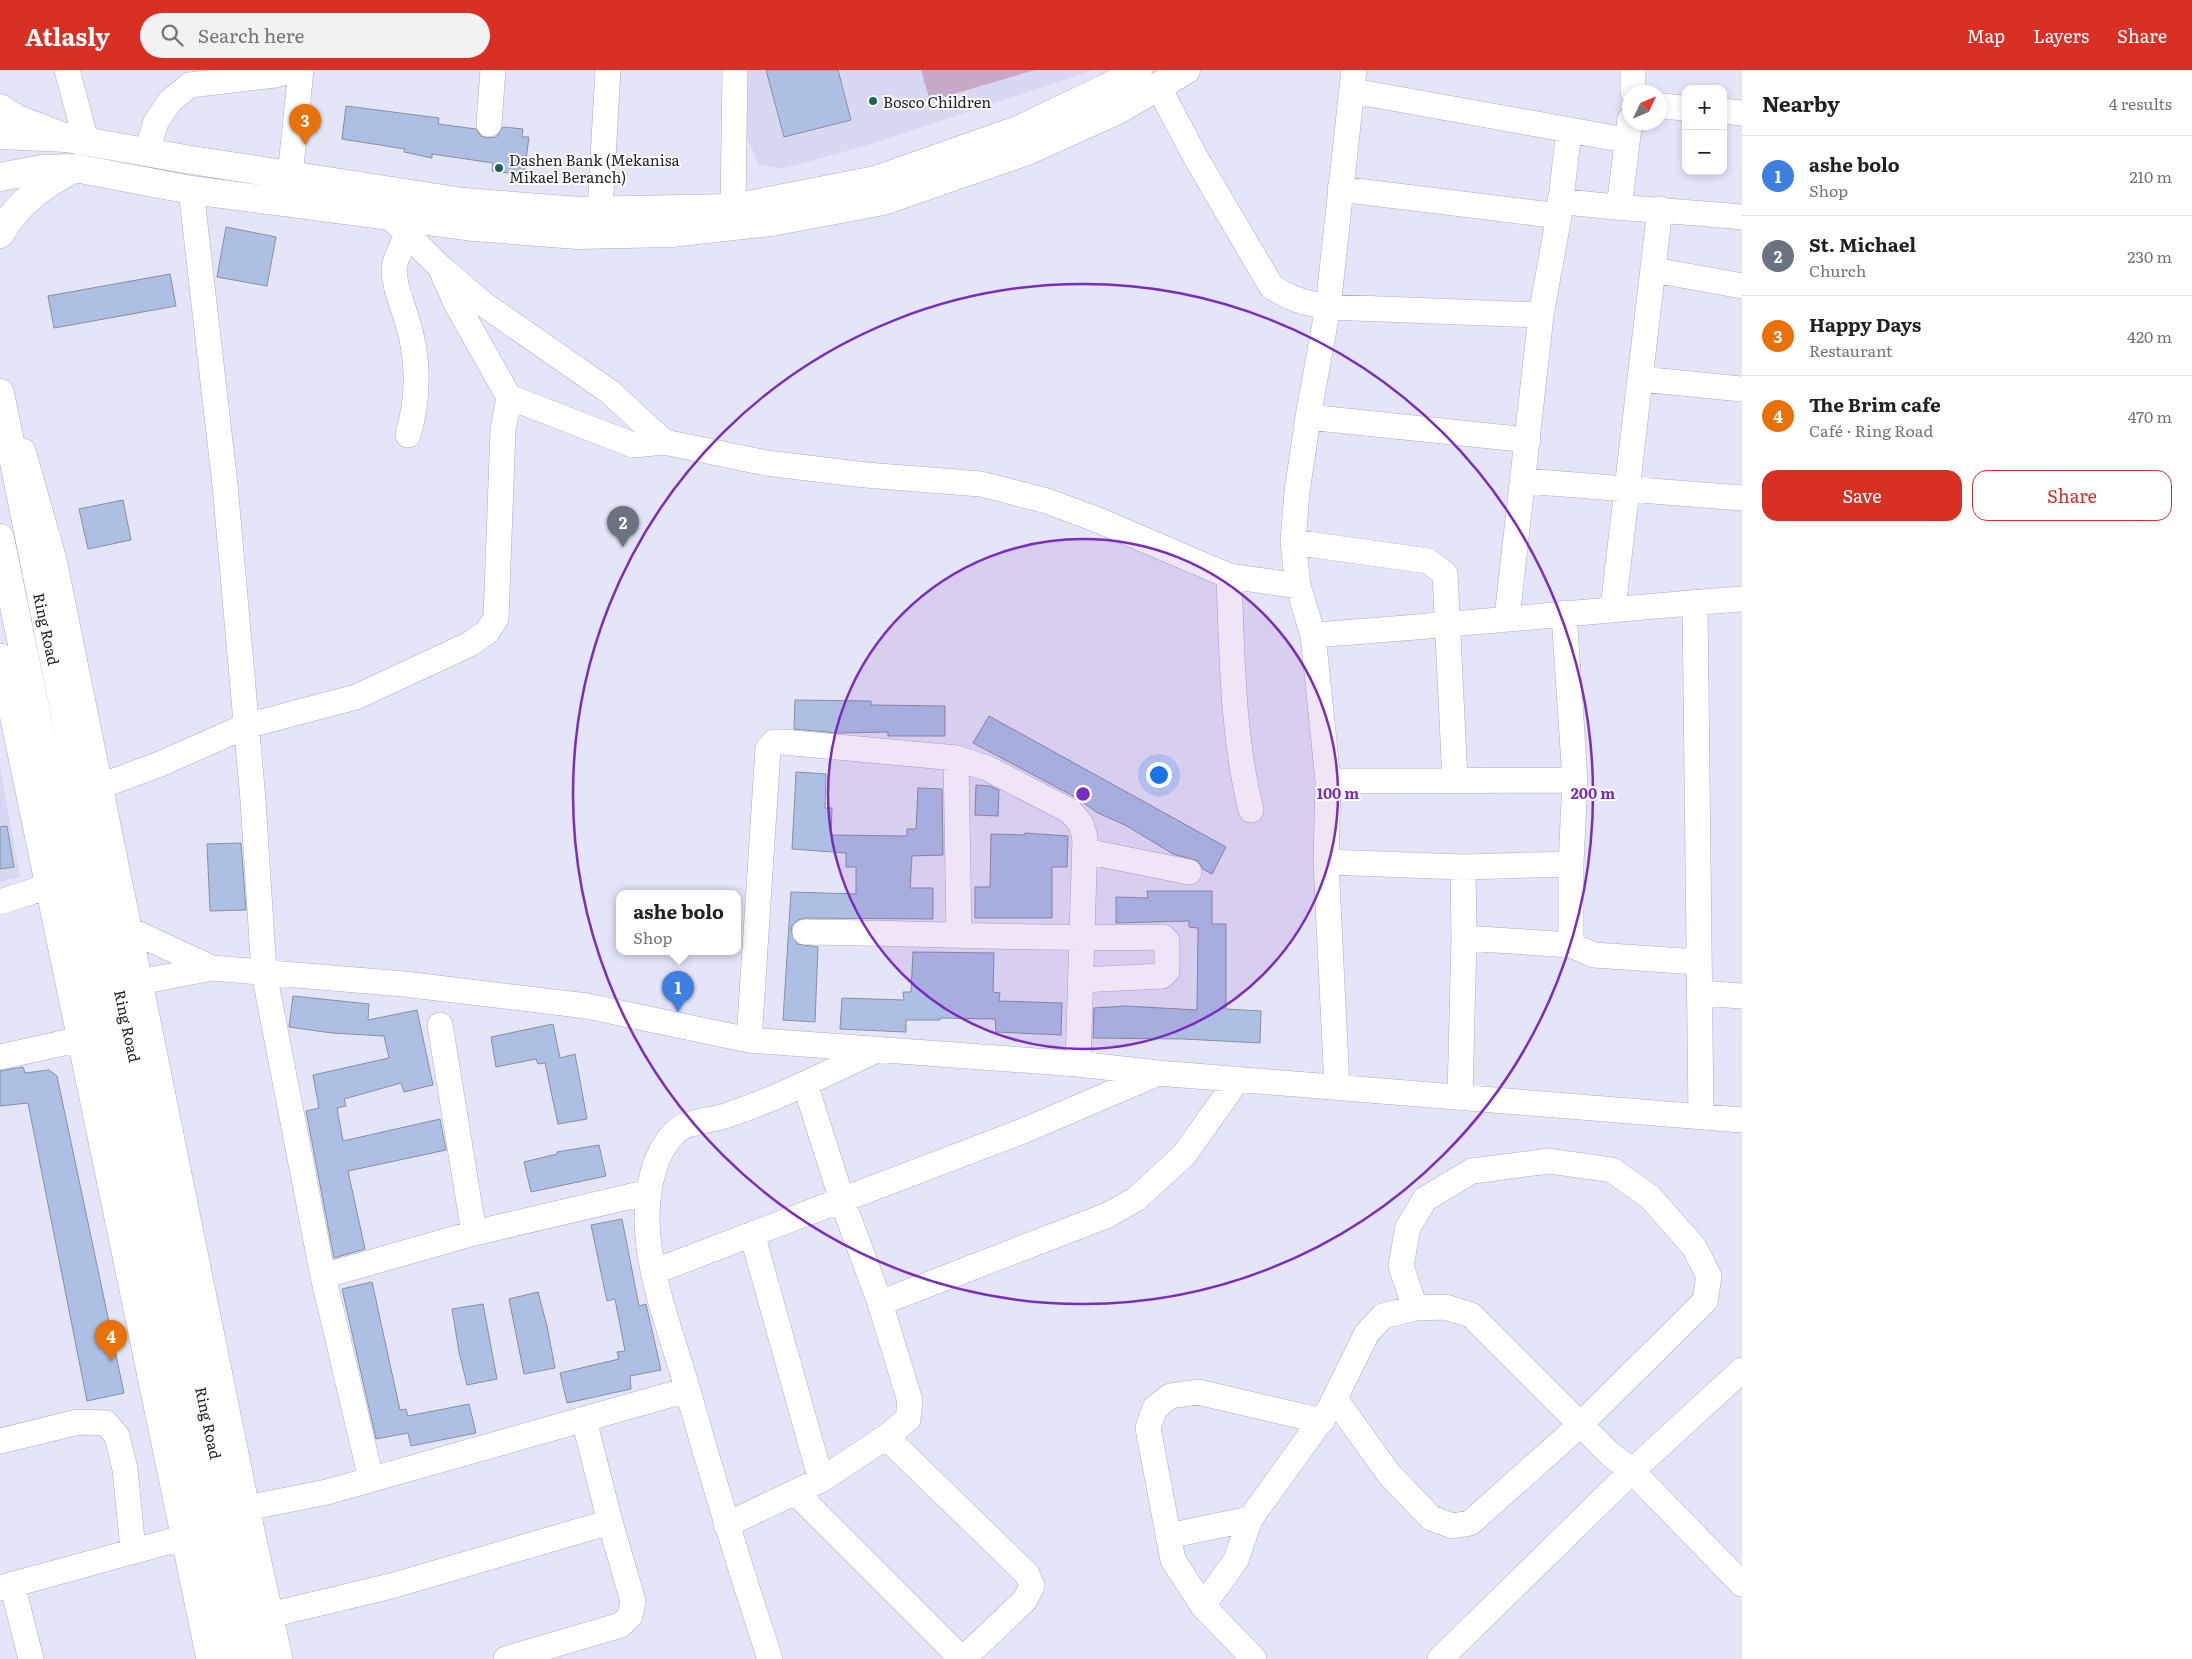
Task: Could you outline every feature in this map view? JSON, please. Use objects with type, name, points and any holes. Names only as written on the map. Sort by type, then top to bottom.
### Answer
[{"type":"main road","points":[[0,178],[42,169],[75,168],[398,226],[474,227],[578,234],[670,221],[876,180],[1018,130],[1106,88],[1138,70]]},
{"type":"main road","points":[[0,135],[76,139],[290,176],[462,202],[580,212],[600,211],[670,221],[771,222],[882,201],[1027,150],[1118,110],[1159,88],[1186,70]]},
{"type":"main road","points":[[0,108],[15,118],[76,139]]},
{"type":"main road","points":[[0,234],[15,212],[33,192],[75,168]]},
{"type":"main road","name":"Ring Road","points":[[0,393],[258,1659]]},
{"type":"main road","name":"Ring Road","points":[[0,538],[232,1659]]},
{"type":"street","points":[[67,70],[76,139]]},
{"type":"street","points":[[147,151],[156,122],[188,78],[275,75],[292,70]]},
{"type":"street","points":[[290,176],[301,70]]},
{"type":"street","points":[[489,124],[493,70]]},
{"type":"street","points":[[600,211],[608,70]]},
{"type":"street","points":[[733,208],[736,70]]},
{"type":"street","points":[[1633,70],[1633,85]]},
{"type":"street","points":[[1337,1087],[1326,862],[1328,782],[1313,635],[1298,586],[1293,542],[1297,492],[1308,417],[1328,307],[1340,189],[1354,81],[1569,130],[1622,130]]},
{"type":"street","points":[[1159,88],[1196,158],[1271,286],[1284,295],[1299,301],[1328,307],[1541,316]]},
{"type":"street","points":[[1667,107],[1682,108]]},
{"type":"street","points":[[1727,111],[1742,113]]},
{"type":"street","points":[[1507,618],[1524,481],[1541,316],[1560,209],[1569,130]]},
{"type":"street","points":[[1619,208],[1627,130]]},
{"type":"street","points":[[1340,189],[1560,209],[1660,209],[1742,217]]},
{"type":"street","points":[[191,190],[225,485],[246,726],[264,973],[323,1276],[371,1479]]},
{"type":"street","points":[[1614,608],[1660,209]]},
{"type":"street","points":[[398,226],[440,267],[482,303],[610,392],[664,442]]},
{"type":"street","points":[[398,226],[394,266],[396,287],[408,321],[414,351],[417,389],[415,412],[408,435]]},
{"type":"street","points":[[440,267],[456,303],[509,397],[632,445],[664,442],[766,463],[866,475],[981,484],[1047,501],[1098,520],[1229,576],[1298,586]]},
{"type":"street","points":[[1654,270],[1742,286]]},
{"type":"street","points":[[1641,379],[1742,389]]},
{"type":"street","points":[[0,393],[16,426],[54,560],[247,1508],[280,1659]]},
{"type":"street","points":[[101,786],[160,764],[246,726],[356,697],[462,648],[487,632],[496,618],[503,430],[509,397]]},
{"type":"street","points":[[1308,417],[1528,440]]},
{"type":"street","points":[[1524,481],[1742,498]]},
{"type":"street","points":[[1293,542],[1428,561],[1445,574],[1455,780]]},
{"type":"street","points":[[1229,576],[1234,706],[1244,782],[1251,810]]},
{"type":"street","points":[[1313,635],[1447,625],[1614,608],[1742,599]]},
{"type":"street","points":[[1695,602],[1701,1116]]},
{"type":"street","points":[[1564,613],[1575,780],[1571,864],[1571,945]]},
{"type":"street","points":[[0,656],[162,1427],[182,1538],[209,1659]]},
{"type":"street","points":[[749,1040],[768,749],[774,742],[783,742],[956,758],[987,768],[1070,811],[1081,824],[1085,838],[1078,1064]]},
{"type":"street","points":[[956,758],[959,934]]},
{"type":"street","points":[[1328,782],[1575,780]]},
{"type":"street","points":[[1085,851],[1189,872]]},
{"type":"street","points":[[1326,862],[1463,867],[1571,864]]},
{"type":"street","points":[[1460,1097],[1464,938],[1463,867]]},
{"type":"street","points":[[0,902],[49,886]]},
{"type":"street","points":[[130,930],[212,968]]},
{"type":"street","points":[[805,932],[959,934],[1082,939],[1162,937],[1167,941],[1167,971],[1162,976],[1081,980]]},
{"type":"street","points":[[1464,938],[1571,945],[1594,955],[1698,962]]},
{"type":"street","points":[[140,982],[212,968],[404,984],[587,1006],[749,1040],[1078,1064],[1238,1080],[1742,1120]]},
{"type":"street","points":[[1701,993],[1742,996]]},
{"type":"street","points":[[440,1026],[474,1233]]},
{"type":"street","points":[[0,1057],[81,1039]]},
{"type":"street","points":[[770,1659],[726,1525],[653,1272],[647,1220],[649,1192],[656,1161],[675,1132],[692,1124],[724,1116],[805,1084],[877,1049]]},
{"type":"street","points":[[653,1272],[1023,1131],[1158,1073]]},
{"type":"street","points":[[880,1303],[1108,1215],[1136,1199],[1184,1154],[1238,1080]]},
{"type":"street","points":[[726,1525],[822,1480],[886,1437],[908,1419],[910,1401],[880,1303],[842,1200],[805,1084]]},
{"type":"street","points":[[1335,1399],[1389,1474],[1431,1518],[1453,1526],[1470,1522],[1580,1425],[1705,1301],[1709,1276],[1694,1247],[1650,1197],[1612,1170],[1548,1161],[1472,1171],[1425,1199],[1408,1227],[1401,1266],[1415,1308]]},
{"type":"street","points":[[323,1276],[474,1233],[649,1192]]},
{"type":"street","points":[[752,1234],[822,1480]]},
{"type":"street","points":[[1204,1606],[1236,1560],[1250,1518],[1322,1421],[1335,1399],[1367,1333],[1383,1316],[1415,1308],[1445,1307],[1470,1315],[1610,1454],[1632,1471],[1742,1584]]},
{"type":"street","points":[[1440,1659],[1632,1471],[1742,1370]]},
{"type":"street","points":[[247,1508],[327,1492],[687,1390]]},
{"type":"street","points":[[1254,1659],[1204,1606],[1173,1560],[1148,1428],[1155,1408],[1170,1396],[1198,1392],[1322,1421]]},
{"type":"street","points":[[506,1659],[551,1653],[621,1625],[630,1616],[633,1602],[584,1420]]},
{"type":"street","points":[[0,1441],[78,1422],[106,1423],[117,1436],[125,1470],[133,1550]]},
{"type":"street","points":[[796,1493],[962,1659],[1025,1600],[1032,1586],[1027,1574],[886,1437]]},
{"type":"street","points":[[1168,1536],[1250,1518]]},
{"type":"street","points":[[270,1615],[391,1586],[610,1522]]},
{"type":"street","points":[[31,1659],[6,1586],[182,1538]]},
{"type":"shaded area","name":"Bosco Children","points":[[744,70],[1094,70],[871,144],[782,169],[758,164],[744,131]]},
{"type":"shaded area","points":[[921,70],[1035,70],[930,101]]},
{"type":"shaded area","points":[[0,767],[20,877],[0,882]]},
{"type":"building","points":[[766,70],[838,70],[851,120],[784,137]]},
{"type":"building","points":[[346,106],[439,118],[438,124],[476,129],[481,136],[487,138],[496,137],[503,127],[523,129],[522,137],[529,137],[524,175],[492,171],[493,163],[432,154],[432,158],[404,152],[405,149],[342,139]]},
{"type":"building","points":[[226,227],[276,237],[267,286],[217,277]]},
{"type":"building","points":[[170,274],[176,306],[54,328],[48,296]]},
{"type":"building","points":[[123,500],[131,540],[88,549],[79,509]]},
{"type":"building","points":[[795,700],[871,701],[871,705],[945,706],[945,736],[888,736],[888,732],[837,733],[794,729]]},
{"type":"building","points":[[989,716],[1226,847],[1212,874],[1203,869],[1198,861],[1173,854],[1127,826],[1096,812],[1077,798],[973,743]]},
{"type":"building","points":[[796,772],[826,774],[825,808],[832,808],[831,835],[907,836],[907,829],[916,829],[918,788],[942,789],[943,855],[912,856],[910,888],[933,888],[933,919],[805,918],[798,920],[792,925],[791,932],[797,944],[818,947],[815,1022],[783,1020],[791,892],[856,894],[856,867],[846,867],[846,853],[792,849]]},
{"type":"building","points":[[976,785],[990,786],[999,790],[998,816],[975,815]]},
{"type":"building","points":[[7,826],[14,867],[0,869],[0,827]]},
{"type":"building","points":[[1025,833],[1068,836],[1067,867],[1052,867],[1052,918],[975,918],[975,887],[990,887],[991,834],[1025,835]]},
{"type":"building","points":[[241,843],[246,910],[210,911],[207,844]]},
{"type":"building","points":[[1147,891],[1212,891],[1212,924],[1226,924],[1226,1009],[1261,1011],[1260,1043],[1184,1039],[1093,1038],[1094,1008],[1126,1006],[1197,1010],[1198,928],[1189,927],[1189,921],[1116,923],[1116,897],[1148,898]]},
{"type":"building","points":[[913,952],[994,953],[993,992],[1000,993],[999,1001],[1062,1003],[1061,1035],[996,1032],[995,1019],[940,1018],[940,1020],[906,1020],[906,1032],[840,1029],[842,998],[904,1000],[903,992],[911,992]]},
{"type":"building","points":[[293,996],[369,1004],[368,1020],[417,1010],[433,1085],[404,1092],[401,1083],[344,1099],[346,1106],[337,1108],[343,1141],[440,1119],[446,1150],[348,1171],[365,1249],[334,1258],[306,1111],[319,1108],[313,1075],[389,1058],[384,1036],[332,1033],[289,1027]]},
{"type":"building","points":[[553,1024],[560,1058],[575,1054],[587,1119],[558,1124],[545,1063],[538,1064],[536,1059],[496,1067],[491,1037]]},
{"type":"building","points":[[23,1067],[25,1073],[49,1070],[57,1076],[124,1393],[87,1401],[28,1103],[0,1106],[0,1071]]},
{"type":"building","points":[[599,1145],[606,1176],[531,1192],[524,1162],[557,1154],[557,1152]]},
{"type":"building","points":[[622,1219],[639,1306],[646,1304],[661,1370],[630,1376],[631,1389],[567,1403],[560,1373],[619,1359],[617,1352],[625,1351],[615,1299],[607,1301],[591,1225]]},
{"type":"building","points":[[372,1282],[400,1410],[406,1409],[408,1416],[469,1404],[476,1433],[411,1446],[408,1433],[376,1439],[342,1289]]},
{"type":"building","points":[[538,1292],[555,1368],[524,1374],[509,1299]]},
{"type":"building","points":[[483,1304],[497,1379],[467,1385],[452,1309]]},
{"type":"place","name":"Bosco Children","points":[[873,101]]},
{"type":"place","name":"Happy Days","points":[[305,145]]},
{"type":"place","name":"Dashen Bank (Mekanisa Mikael Beranch)","points":[[499,168]]},
{"type":"place","name":"St. Michael","points":[[623,547]]},
{"type":"place","name":"ashe bolo","points":[[678,1012]]},
{"type":"place","name":"The Brim cafe","points":[[111,1361]]}]
